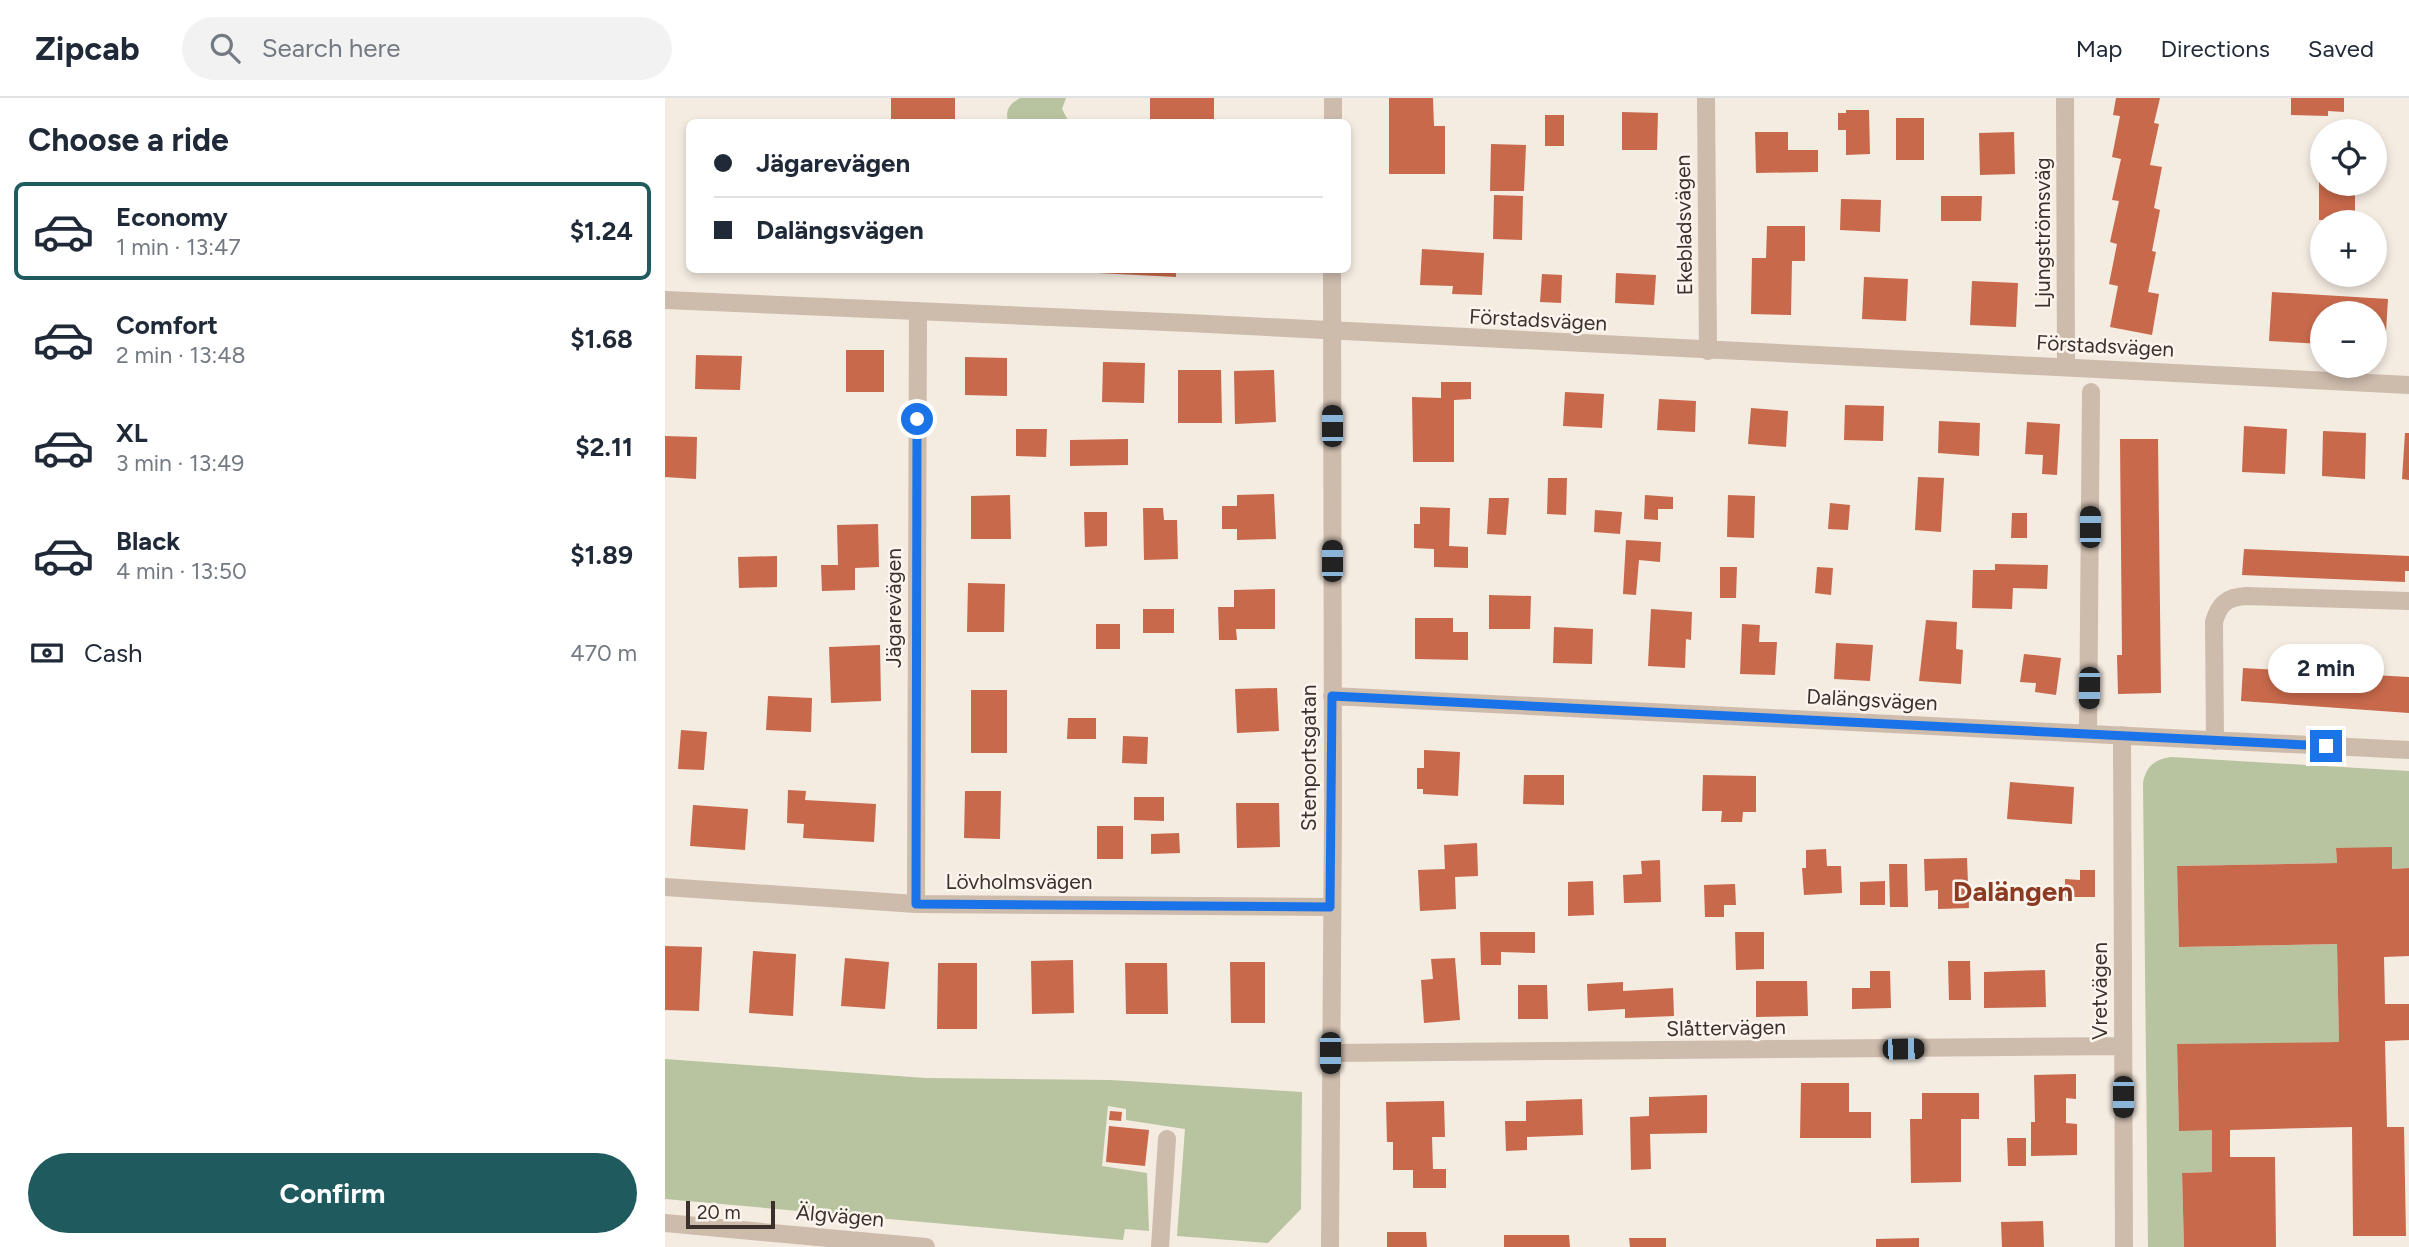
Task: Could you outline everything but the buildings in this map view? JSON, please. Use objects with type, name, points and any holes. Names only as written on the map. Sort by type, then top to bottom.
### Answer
[{"type":"street","points":[[1333,98],[1333,119]]},
{"type":"street","name":"Ekebladsvägen","points":[[1706,98],[1708,351]]},
{"type":"street","name":"Ljungströmsväg","points":[[2065,98],[2066,367]]},
{"type":"street","name":"Stenportsgatan","points":[[1330,1247],[1332,273]]},
{"type":"street","name":"Förstadsvägen","points":[[665,300],[2409,385]]},
{"type":"street","name":"Jägarevägen","points":[[916,904],[918,312]]},
{"type":"street","points":[[2088,734],[2091,392]]},
{"type":"street","points":[[2215,741],[2214,622],[2224,601],[2246,596],[2409,601]]},
{"type":"street","name":"Dalängsvägen","points":[[1332,696],[2409,750]]},
{"type":"street","name":"Vretvägen","points":[[2122,735],[2124,1247]]},
{"type":"street","name":"Lövholmsvägen","points":[[665,887],[916,904],[1330,907]]},
{"type":"street","name":"Slåttervägen","points":[[1330,1053],[2123,1046]]},
{"type":"street","points":[[1160,1247],[1167,1139]]},
{"type":"street","name":"Älgvägen","points":[[665,1223],[926,1247]]},
{"type":"green space","points":[[1020,98],[1066,98],[1062,109],[1067,119],[1008,119],[1009,108]]},
{"type":"green space","points":[[2171,757],[2409,771],[2409,868],[2392,869],[2392,848],[2336,849],[2337,863],[2177,866],[2179,947],[2337,944],[2339,1042],[2177,1045],[2179,1130],[2212,1130],[2212,1172],[2182,1173],[2184,1247],[2148,1247],[2143,783],[2152,764]]},
{"type":"green space","points":[[665,1059],[925,1078],[1111,1080],[1302,1092],[1301,1209],[1268,1243],[1177,1236],[1185,1129],[1126,1120],[1126,1109],[1108,1106],[1102,1166],[1147,1173],[1149,1231],[1125,1229],[1123,1240],[665,1199]]},
{"type":"district","name":"Dalängen","points":[[2013,891]]},
{"type":"route","points":[[917,419],[916,904],[1330,907],[1333,813],[1332,696],[2326,746]]}]
